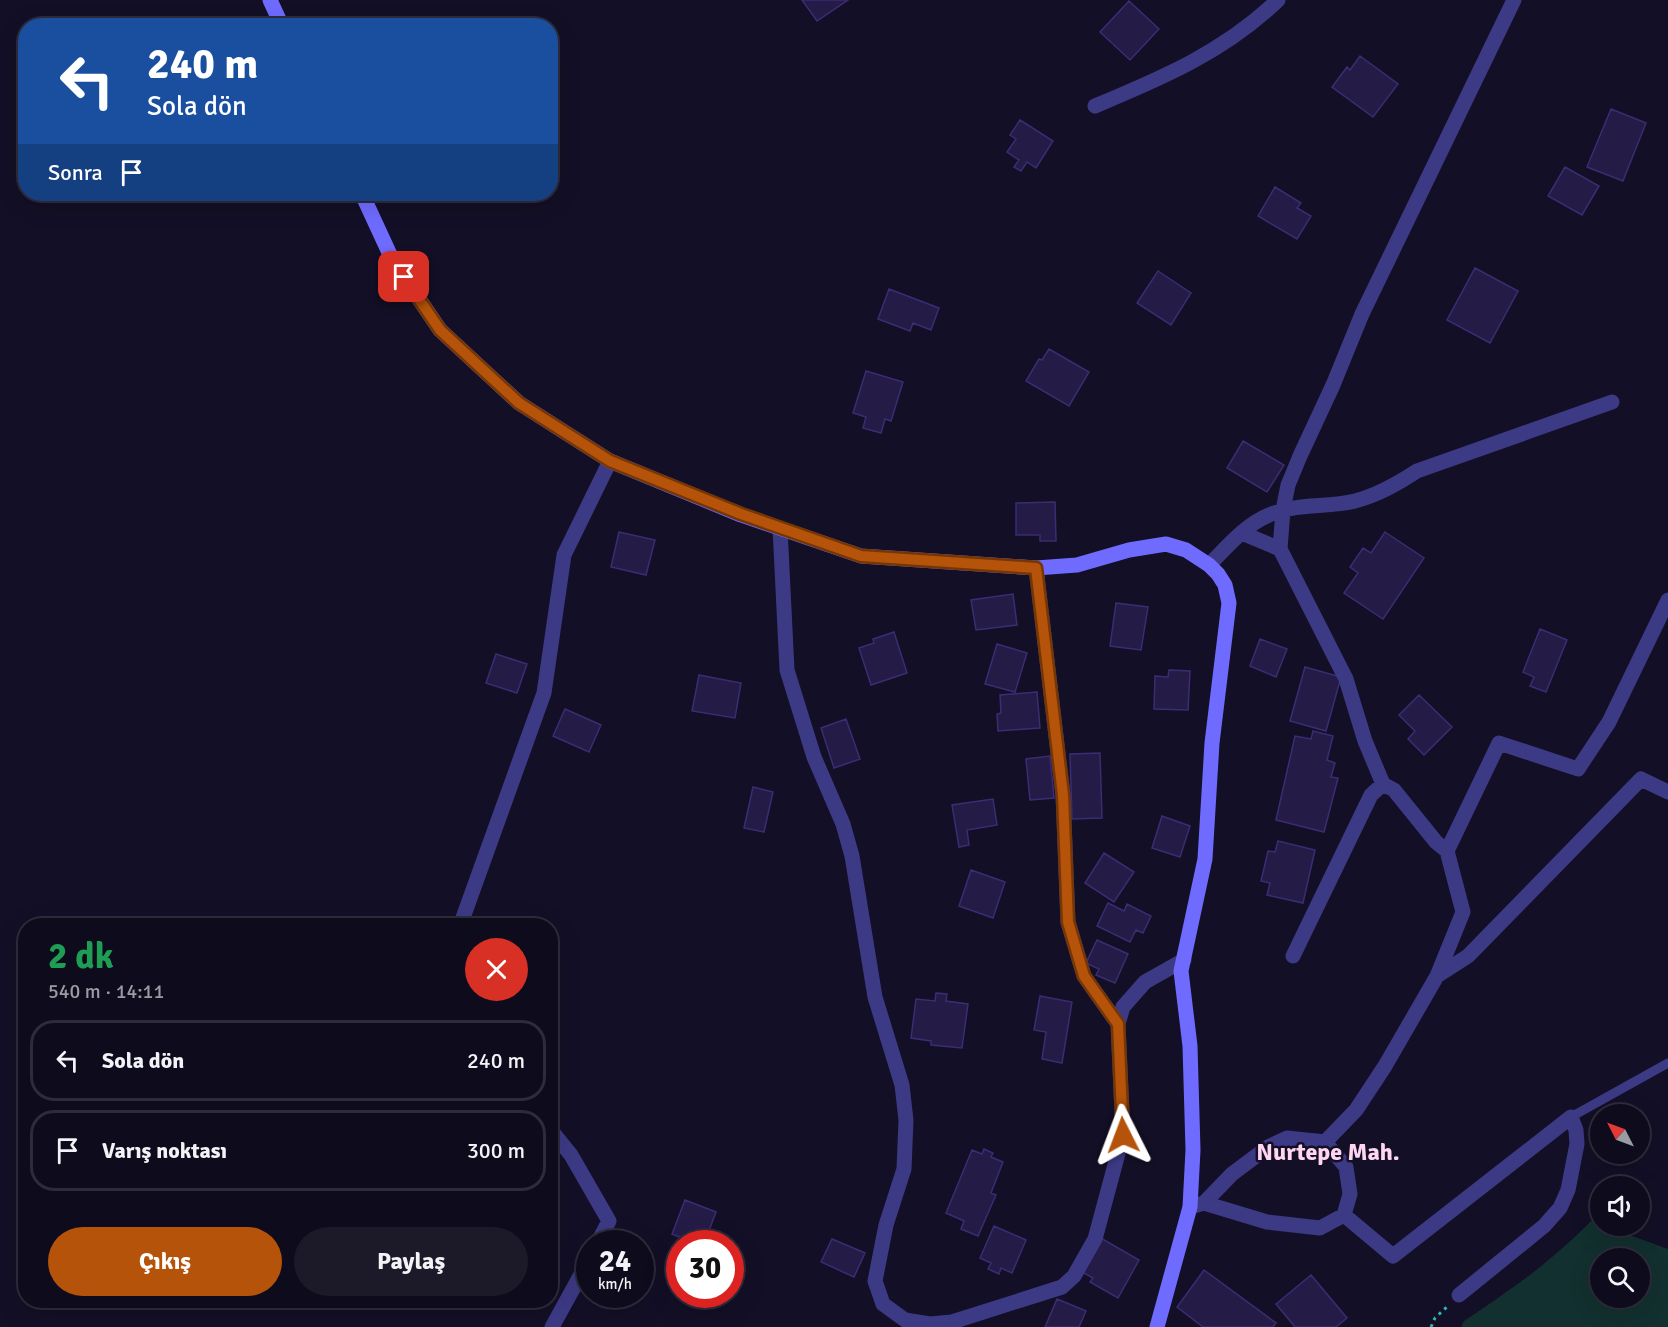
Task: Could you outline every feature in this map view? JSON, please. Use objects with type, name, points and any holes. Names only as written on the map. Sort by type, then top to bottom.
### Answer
[{"type":"street","points":[[270,0],[278,18]]},
{"type":"street","points":[[1095,106],[1169,75],[1198,59],[1249,25],[1278,0]]},
{"type":"street","points":[[1324,1142],[1356,1110],[1437,976],[1462,912],[1447,851],[1436,842],[1394,790],[1383,784],[1365,741],[1346,679],[1280,549],[1283,510],[1288,485],[1362,314],[1514,0]]},
{"type":"street","points":[[365,201],[393,259],[440,330],[519,403],[610,461],[741,514],[861,556],[1036,568],[1077,565],[1130,550],[1166,544],[1186,550],[1209,565],[1225,585],[1229,603],[1212,743],[1205,859],[1181,970],[1190,1046],[1197,1205],[1157,1327]]},
{"type":"street","points":[[1209,565],[1242,533],[1267,516],[1283,510],[1354,501],[1393,487],[1417,471],[1612,402]]},
{"type":"street","points":[[463,918],[544,693],[564,555],[610,461]]},
{"type":"street","points":[[780,528],[787,670],[814,757],[843,824],[852,856],[875,997],[902,1085],[906,1120],[904,1169],[886,1225],[874,1281],[883,1304],[905,1320],[930,1324],[952,1322],[1062,1287],[1074,1276],[1095,1239],[1123,1135],[1118,1024],[1123,1007],[1145,982],[1184,960]]},
{"type":"street","points":[[1242,533],[1280,549]]},
{"type":"street","points":[[1036,568],[1063,795],[1068,922],[1084,976],[1118,1024]]},
{"type":"street","points":[[1447,851],[1498,743],[1578,769],[1609,722],[1668,600]]},
{"type":"street","points":[[1437,976],[1468,956],[1641,779],[1668,792]]},
{"type":"street","points":[[1293,956],[1371,795],[1383,784]]},
{"type":"street","points":[[1344,1215],[1392,1256],[1571,1117],[1576,1130],[1577,1144],[1568,1190],[1560,1208],[1544,1226],[1459,1295]]},
{"type":"street","points":[[1287,1138],[1324,1142],[1346,1167],[1350,1194],[1344,1215],[1320,1228],[1267,1221],[1197,1205],[1232,1174],[1268,1147],[1287,1138]]},
{"type":"street","points":[[558,1139],[571,1155],[609,1221],[604,1230]]},
{"type":"street","points":[[552,1327],[576,1283]]},
{"type":"lane","points":[[1571,1117],[1668,1063]]},
{"type":"path","points":[[1431,1327],[1436,1318],[1459,1295]]},
{"type":"green space","points":[[1590,1222],[1590,1236],[1632,1236],[1668,1249],[1668,1327],[1461,1327],[1464,1321],[1561,1249]]},
{"type":"building","points":[[802,0],[848,0],[817,21]]},
{"type":"building","points":[[1129,1],[1159,29],[1130,60],[1100,32]]},
{"type":"building","points":[[1360,56],[1398,84],[1373,117],[1332,87],[1347,67],[1350,70]]},
{"type":"building","points":[[1611,109],[1646,123],[1623,181],[1587,167]]},
{"type":"building","points":[[1020,120],[1053,141],[1036,168],[1027,162],[1021,171],[1014,167],[1019,160],[1007,152],[1016,139],[1010,135]]},
{"type":"building","points":[[1565,167],[1599,186],[1582,215],[1548,196]]},
{"type":"building","points":[[1275,187],[1301,203],[1297,208],[1311,216],[1297,239],[1258,216]]},
{"type":"building","points":[[1475,268],[1518,291],[1490,343],[1447,320]]},
{"type":"building","points":[[1158,271],[1191,293],[1171,325],[1137,303]]},
{"type":"building","points":[[889,289],[939,308],[931,330],[913,323],[910,331],[878,319]]},
{"type":"building","points":[[1049,349],[1089,372],[1069,406],[1026,381],[1039,359],[1042,360]]},
{"type":"building","points":[[866,371],[903,382],[891,421],[885,419],[881,433],[863,428],[866,417],[853,413]]},
{"type":"building","points":[[1243,441],[1284,465],[1267,492],[1227,468]]},
{"type":"building","points":[[1055,502],[1056,541],[1040,541],[1040,535],[1016,535],[1016,503]]},
{"type":"building","points":[[619,532],[655,540],[646,575],[611,567]]},
{"type":"building","points":[[1385,532],[1424,558],[1383,619],[1344,593],[1358,573],[1350,567],[1363,548],[1371,553]]},
{"type":"building","points":[[1013,594],[1017,625],[976,630],[971,600]]},
{"type":"building","points":[[1116,603],[1148,607],[1141,650],[1110,646]]},
{"type":"building","points":[[1540,629],[1567,640],[1546,692],[1530,686],[1534,677],[1523,672]]},
{"type":"building","points":[[894,632],[907,673],[871,685],[859,648],[874,643],[873,639]]},
{"type":"building","points":[[1260,639],[1287,649],[1276,677],[1250,666]]},
{"type":"building","points":[[997,644],[1027,653],[1015,692],[985,684]]},
{"type":"building","points":[[496,654],[527,664],[517,693],[486,683]]},
{"type":"building","points":[[1305,667],[1341,677],[1326,731],[1290,721]]},
{"type":"building","points":[[1169,670],[1190,671],[1188,710],[1154,709],[1155,676],[1168,677]]},
{"type":"building","points":[[699,675],[741,683],[735,718],[692,711]]},
{"type":"building","points":[[1037,692],[1040,728],[998,731],[997,714],[1001,713],[1000,695]]},
{"type":"building","points":[[1419,695],[1452,727],[1424,755],[1408,739],[1415,731],[1399,715]]},
{"type":"building","points":[[565,709],[601,725],[589,752],[553,736]]},
{"type":"building","points":[[846,719],[860,759],[834,768],[821,728]]},
{"type":"building","points":[[1313,731],[1333,736],[1327,760],[1335,763],[1331,777],[1338,778],[1324,832],[1276,820],[1295,736],[1311,739]]},
{"type":"building","points":[[1100,753],[1102,818],[1072,819],[1070,754]]},
{"type":"building","points":[[1050,756],[1054,798],[1030,800],[1026,759]]},
{"type":"building","points":[[753,787],[773,792],[764,832],[744,828]]},
{"type":"building","points":[[993,799],[997,825],[967,830],[969,845],[959,847],[952,805]]},
{"type":"building","points":[[1162,816],[1190,826],[1180,857],[1152,848]]},
{"type":"building","points":[[1278,841],[1315,850],[1303,903],[1267,895],[1270,883],[1261,881],[1268,851],[1275,852]]},
{"type":"building","points":[[1104,853],[1134,872],[1114,902],[1085,883]]},
{"type":"building","points":[[971,870],[1005,882],[993,918],[959,906]]},
{"type":"building","points":[[1108,903],[1124,911],[1127,904],[1151,916],[1143,933],[1136,930],[1130,942],[1097,926]]},
{"type":"building","points":[[1097,940],[1128,954],[1115,983],[1096,975],[1099,969],[1086,963]]},
{"type":"building","points":[[936,993],[947,994],[946,1001],[968,1004],[962,1048],[931,1045],[931,1041],[911,1038],[916,999],[935,1001]]},
{"type":"building","points":[[1040,996],[1072,1002],[1062,1063],[1042,1059],[1046,1032],[1034,1030]]},
{"type":"building","points":[[984,1149],[993,1153],[991,1157],[1003,1162],[991,1193],[996,1195],[978,1236],[961,1229],[964,1221],[946,1213],[972,1150],[982,1154]]},
{"type":"building","points":[[685,1200],[716,1212],[709,1230],[674,1230]]},
{"type":"building","points":[[994,1226],[1026,1240],[1012,1273],[1001,1268],[999,1274],[988,1269],[991,1263],[980,1258]]},
{"type":"building","points":[[1099,1237],[1139,1260],[1118,1298],[1090,1282],[1093,1278],[1080,1271]]},
{"type":"building","points":[[832,1239],[865,1253],[854,1277],[821,1262]]},
{"type":"building","points":[[1204,1270],[1276,1323],[1273,1327],[1203,1327],[1177,1307]]},
{"type":"building","points":[[1311,1275],[1347,1318],[1336,1327],[1295,1327],[1276,1304]]},
{"type":"building","points":[[1057,1299],[1086,1311],[1079,1327],[1045,1327]]},
{"type":"district","name":"Nurtepe Mah.","points":[[1328,1152]]},
{"type":"route","points":[[404,277],[440,330],[519,403],[610,461],[741,514],[861,556],[977,566],[1036,568],[1063,795],[1068,922],[1084,976],[1118,1024],[1123,1135]]}]
